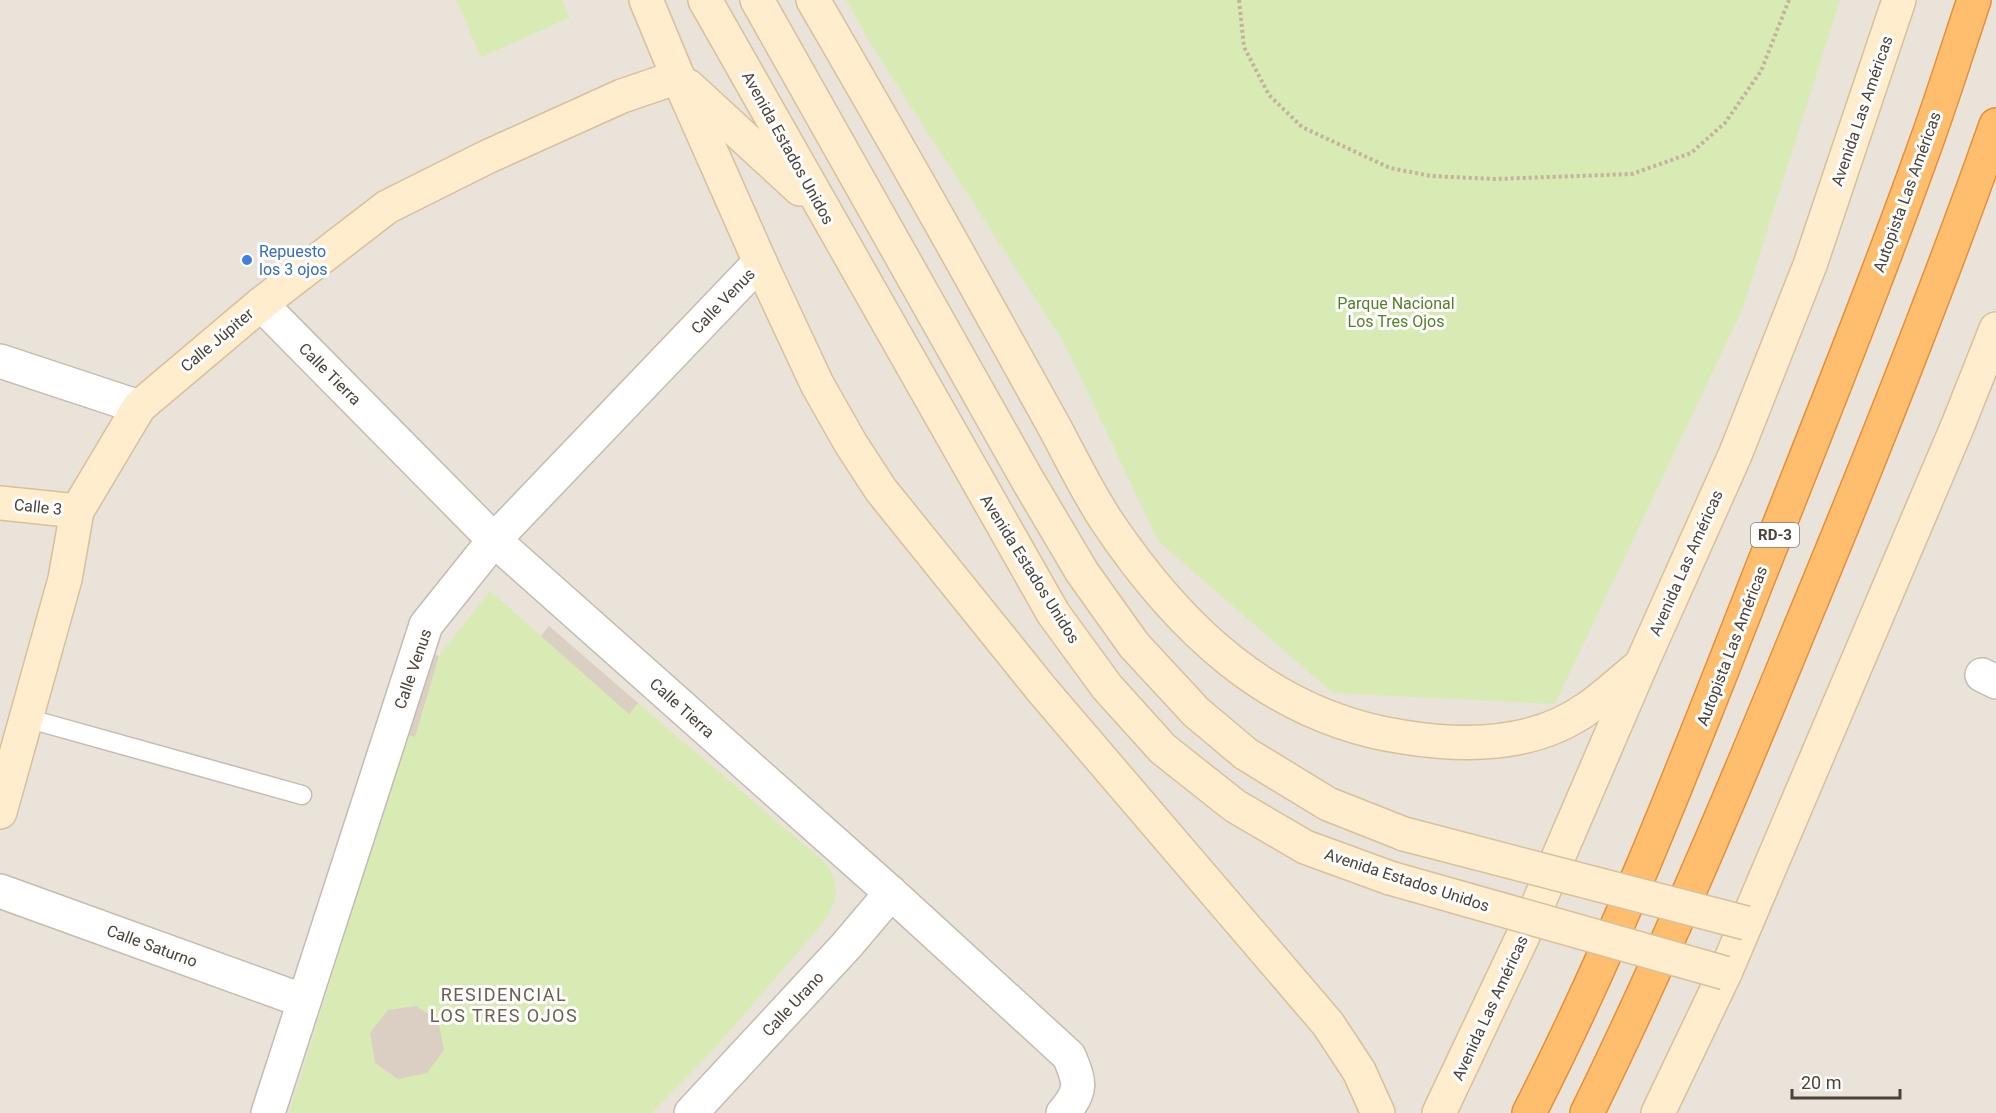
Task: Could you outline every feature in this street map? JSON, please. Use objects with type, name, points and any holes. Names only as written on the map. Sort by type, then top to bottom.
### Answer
[{"type":"highway","name":"Autopista Las Américas","points":[[1529,1113],[1555,1062],[1627,904],[1695,739],[1874,283],[1927,141],[1974,0]]},
{"type":"highway","points":[[1587,1113],[1673,930],[1727,805],[1892,405],[1996,125]]},
{"type":"street","points":[[645,0],[760,262],[817,384],[851,444],[881,490],[1043,692],[1328,1024],[1359,1071],[1378,1113]]},
{"type":"street","name":"Avenida Estados Unidos","points":[[705,0],[1053,613],[1107,687],[1163,750],[1235,806],[1305,847],[1390,878],[1725,973]]},
{"type":"street","points":[[757,0],[1027,479],[1082,572],[1134,645],[1196,712],[1246,754],[1328,804],[1404,834],[1746,923]]},
{"type":"street","points":[[813,0],[944,229],[1104,518],[1176,612],[1219,653],[1256,681],[1294,704],[1340,722],[1398,737],[1431,742],[1474,743],[1514,740],[1542,731],[1587,709],[1641,665]]},
{"type":"street","name":"Avenida Las Américas","points":[[1440,1113],[1539,902],[1735,455],[1810,265],[1899,0]]},
{"type":"street","points":[[678,77],[825,213]]},
{"type":"street","name":"Calle Júpiter","points":[[0,812],[65,579],[77,511],[139,407],[261,304],[387,207],[487,157],[622,96],[678,77]]},
{"type":"street","name":"Calle Venus","points":[[268,1113],[426,625],[494,540],[760,262]]},
{"type":"street","name":"Calle Tierra","points":[[261,304],[494,540],[891,893],[1069,1056],[1078,1077],[1076,1099],[1063,1113]]},
{"type":"street","points":[[1658,1113],[1725,973],[1945,458],[1996,330]]},
{"type":"street","points":[[0,361],[139,407]]},
{"type":"street","name":"Calle 3","points":[[0,503],[77,511]]},
{"type":"street","name":"Calle Saturno","points":[[0,891],[304,1001]]},
{"type":"street","name":"Calle Urano","points":[[692,1113],[847,945],[891,893]]},
{"type":"lane","points":[[26,718],[302,795]]},
{"type":"path","points":[[1239,0],[1244,47],[1269,94],[1302,127],[1390,168],[1431,176],[1495,180],[1632,174],[1691,153],[1725,123],[1761,71],[1789,0]]},
{"type":"shaded area","points":[[0,0],[1996,0],[1996,1113],[0,1113]]},
{"type":"green space","points":[[456,0],[562,0],[569,18],[481,57]]},
{"type":"green space","name":"Parque Nacional Los Tres Ojos","points":[[846,0],[1840,0],[1742,310],[1555,704],[1333,693],[1159,542],[1064,343],[875,51]]},
{"type":"green space","points":[[490,591],[629,713],[638,703],[827,864],[836,888],[834,902],[822,924],[714,1049],[652,1113],[289,1113],[404,734],[415,737],[439,656]]},
{"type":"building","points":[[549,626],[638,703],[629,714],[541,636]]},
{"type":"building","points":[[428,652],[439,656],[415,737],[404,734]]},
{"type":"building","points":[[416,1006],[438,1020],[444,1050],[427,1073],[398,1079],[375,1063],[370,1033],[388,1010]]},
{"type":"place","name":"Repuesto los 3 ojos","points":[[247,260]]},
{"type":"district","name":"RESIDENCIAL LOS TRES OJOS","points":[[504,1004]]}]
